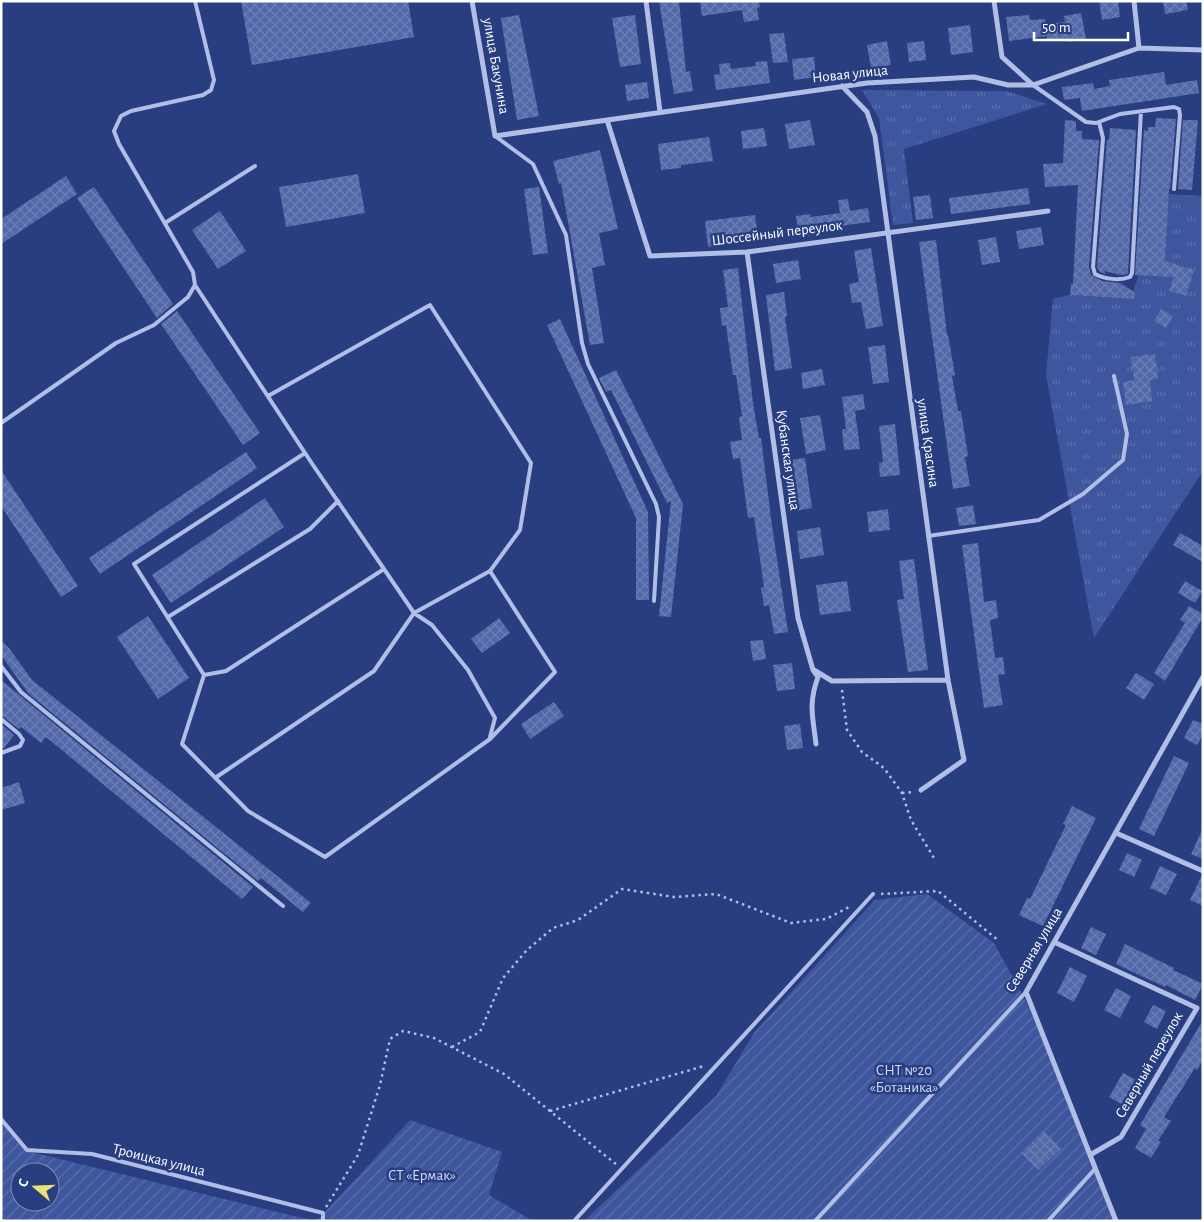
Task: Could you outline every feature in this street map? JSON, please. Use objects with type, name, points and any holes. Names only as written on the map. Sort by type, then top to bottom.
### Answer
[{"type":"street","name":"улица Бакунина","points":[[472,1],[495,136]]},
{"type":"street","points":[[646,1],[660,112]]},
{"type":"street","points":[[994,1],[1002,57],[1033,86]]},
{"type":"street","points":[[1134,1],[1139,48]]},
{"type":"street","name":"Новая улица","points":[[495,136],[867,83],[974,77],[1008,85],[1033,86],[1139,48],[1203,50]]},
{"type":"street","name":"улица Красина","points":[[842,86],[867,112],[875,136],[948,680],[964,760],[921,790]]},
{"type":"street","name":"Шоссейный переулок","points":[[607,120],[650,256],[747,252],[1048,211]]},
{"type":"street","name":"Кубанская улица","points":[[747,252],[798,618],[813,670],[818,677],[813,691],[811,710],[816,744]]},
{"type":"street","points":[[813,670],[832,681],[948,680]]},
{"type":"street","name":"Северная улица","points":[[1026,992],[1203,677]]},
{"type":"street","points":[[1116,833],[1203,872]]},
{"type":"street","name":"Северный переулок","points":[[1054,942],[1197,1008],[1121,1137],[1090,1155]]},
{"type":"street","points":[[1026,992],[1116,1221]]},
{"type":"lane","points":[[196,1],[214,80],[211,90],[203,95],[131,111],[121,116],[114,131],[119,144],[193,272],[195,284],[338,502],[414,613],[432,625],[468,670],[495,718],[490,739]]},
{"type":"lane","points":[[1033,86],[1086,122],[1096,123],[1120,114],[1141,111],[1174,107],[1179,109],[1174,189]]},
{"type":"lane","points":[[1099,122],[1102,138],[1093,267],[1095,274],[1100,277],[1124,280],[1130,278],[1132,273],[1141,111]]},
{"type":"lane","points":[[495,136],[533,164],[566,234],[582,343],[588,364],[656,504],[659,517],[654,601]]},
{"type":"lane","points":[[165,223],[255,166]]},
{"type":"lane","points":[[1,422],[116,343],[154,325],[188,297],[195,284]]},
{"type":"lane","points":[[215,778],[374,671],[414,613],[490,571],[520,530],[531,463],[430,306],[268,396]]},
{"type":"lane","points":[[928,536],[1039,520],[1083,494],[1123,460],[1127,434],[1114,376]]},
{"type":"lane","points":[[273,404],[338,502]]},
{"type":"lane","points":[[306,453],[134,564],[204,675],[182,744],[248,811],[325,857],[490,739],[555,672],[490,571]]},
{"type":"lane","points":[[168,618],[310,528],[338,502]]},
{"type":"lane","points":[[204,675],[226,671],[384,569]]},
{"type":"lane","points":[[1,666],[21,692],[283,906]]},
{"type":"lane","points":[[1,719],[20,734],[23,740],[20,746],[1,753]]},
{"type":"lane","points":[[574,1221],[873,894]]},
{"type":"lane","name":"Северная улица","points":[[815,1221],[1026,992]]},
{"type":"lane","name":"Троицкая улица","points":[[1,1119],[27,1150],[92,1154],[323,1213]]},
{"type":"lane","points":[[1048,1221],[1095,1169]]},
{"type":"lane","points":[[322,1221],[323,1213]]},
{"type":"path","points":[[841,681],[847,730],[862,752],[884,768],[902,793],[911,820],[934,858]]},
{"type":"path","points":[[452,1047],[480,1032],[503,978],[527,950],[553,928],[578,920],[622,889],[674,897],[716,894],[791,923],[826,919],[857,902]]},
{"type":"path","points":[[873,894],[938,891],[999,942]]},
{"type":"path","points":[[323,1213],[358,1155],[380,1085],[390,1039],[403,1031],[434,1038],[504,1074],[622,1169]]},
{"type":"path","points":[[550,1111],[719,1062]]},
{"type":"green space","points":[[862,90],[1007,91],[1047,104],[904,149],[913,223],[893,225],[879,118]]},
{"type":"green space","points":[[1169,194],[1203,196],[1203,471],[1094,638],[1046,375],[1053,299],[1070,295],[1133,299],[1134,288]]},
{"type":"green space","name":"СНТ №20 «Ботаника»","points":[[927,894],[994,943],[1028,1005],[1119,1221],[584,1221],[716,1096],[754,1033],[875,900]]},
{"type":"green space","name":"СТ «Ермак»","points":[[410,1120],[502,1152],[489,1195],[533,1221],[317,1221]]},
{"type":"green space","points":[[1,1121],[31,1152],[315,1221],[1,1221]]},
{"type":"building","points":[[241,1],[408,1],[414,37],[252,65]]},
{"type":"building","points":[[659,1],[679,1],[686,72],[690,71],[693,91],[674,94]]},
{"type":"building","points":[[700,1],[759,1],[760,7],[757,8],[759,20],[744,22],[742,10],[702,16]]},
{"type":"building","points":[[1099,1],[1118,1],[1120,17],[1102,20]]},
{"type":"building","points":[[1163,1],[1186,1],[1188,10],[1165,14]]},
{"type":"building","points":[[1081,13],[1086,39],[1068,42],[1068,39],[1047,41],[1047,36],[1009,41],[1006,17],[1029,15],[1030,20],[1045,19],[1046,24],[1065,22],[1064,16]]},
{"type":"building","points":[[519,15],[539,116],[517,120],[501,18]]},
{"type":"building","points":[[635,15],[641,64],[620,67],[612,18]]},
{"type":"building","points":[[970,25],[973,52],[951,55],[948,28]]},
{"type":"building","points":[[784,33],[788,62],[773,63],[769,34]]},
{"type":"building","points":[[887,41],[891,65],[871,68],[867,45]]},
{"type":"building","points":[[924,41],[926,60],[909,62],[907,43]]},
{"type":"building","points":[[814,57],[816,77],[794,80],[792,59]]},
{"type":"building","points":[[767,61],[770,83],[716,90],[714,75],[720,74],[719,64],[730,63],[731,69],[756,66],[755,62]]},
{"type":"building","points":[[1164,72],[1166,85],[1197,80],[1199,93],[1082,111],[1080,98],[1064,100],[1062,87],[1093,83],[1094,89],[1110,86],[1109,80]]},
{"type":"building","points":[[647,82],[649,98],[627,101],[625,85]]},
{"type":"building","points":[[1156,118],[1176,119],[1169,188],[1165,261],[1194,270],[1186,296],[1169,291],[1174,277],[1135,275],[1144,130],[1148,131],[1148,127],[1155,127]]},
{"type":"building","points":[[810,120],[815,145],[789,149],[785,124]]},
{"type":"building","points":[[1065,120],[1076,121],[1076,131],[1082,131],[1082,139],[1099,140],[1089,267],[1091,275],[1102,281],[1120,283],[1134,292],[1134,299],[1070,295],[1071,284],[1073,284],[1078,185],[1045,187],[1043,164],[1063,163]]},
{"type":"building","points":[[1183,120],[1198,120],[1192,190],[1178,189]]},
{"type":"building","points":[[764,128],[767,146],[743,149],[741,131]]},
{"type":"building","points":[[1110,128],[1136,130],[1128,272],[1121,275],[1104,271],[1106,274],[1100,272],[1097,267],[1107,140],[1109,140]]},
{"type":"building","points":[[709,137],[713,161],[681,165],[681,168],[661,170],[658,144]]},
{"type":"building","points":[[600,150],[618,229],[599,233],[605,265],[592,268],[604,343],[590,345],[561,183],[559,184],[553,161]]},
{"type":"building","points":[[358,174],[365,213],[286,227],[279,187]]},
{"type":"building","points":[[66,176],[77,194],[1,244],[1,219]]},
{"type":"building","points":[[94,187],[173,304],[157,318],[77,198]]},
{"type":"building","points":[[539,187],[548,253],[533,255],[524,189]]},
{"type":"building","points":[[1028,188],[1030,204],[951,214],[949,198]]},
{"type":"building","points":[[930,195],[933,218],[916,220],[913,197]]},
{"type":"building","points":[[848,199],[850,211],[868,208],[870,222],[832,227],[833,232],[799,237],[796,216],[810,214],[811,217],[840,213],[838,200]]},
{"type":"building","points":[[220,211],[246,251],[218,269],[192,230]]},
{"type":"building","points":[[755,215],[757,231],[751,232],[752,241],[708,247],[705,221]]},
{"type":"building","points":[[1041,227],[1044,245],[1019,249],[1016,231]]},
{"type":"building","points":[[996,237],[1000,262],[982,265],[978,240]]},
{"type":"building","points":[[936,240],[947,335],[955,375],[952,376],[958,411],[961,411],[968,456],[965,457],[970,486],[953,489],[919,242]]},
{"type":"building","points":[[871,248],[883,326],[866,329],[861,302],[852,303],[849,284],[859,282],[854,251]]},
{"type":"building","points":[[798,260],[801,279],[776,283],[773,264]]},
{"type":"building","points":[[738,268],[753,403],[759,438],[761,438],[788,632],[774,634],[769,605],[764,606],[761,588],[764,587],[754,517],[748,518],[740,458],[733,459],[730,442],[742,440],[739,417],[742,416],[736,375],[733,375],[726,325],[722,326],[720,308],[728,307],[723,270]]},
{"type":"building","points":[[784,292],[787,316],[785,317],[792,368],[775,371],[766,295]]},
{"type":"building","points":[[1161,309],[1173,316],[1166,328],[1154,321]]},
{"type":"building","points":[[177,311],[260,433],[243,445],[161,324]]},
{"type":"building","points":[[560,319],[648,512],[649,600],[636,600],[636,518],[547,325]]},
{"type":"building","points":[[885,345],[889,382],[873,384],[868,347]]},
{"type":"building","points":[[1155,354],[1158,379],[1150,380],[1152,401],[1126,405],[1123,382],[1134,380],[1131,357]]},
{"type":"building","points":[[822,369],[825,385],[803,389],[801,373]]},
{"type":"building","points":[[616,370],[683,504],[671,617],[659,616],[671,501],[667,503],[611,390],[606,392],[599,378]]},
{"type":"building","points":[[863,394],[865,409],[855,411],[860,449],[844,450],[842,429],[846,429],[842,397]]},
{"type":"building","points":[[820,415],[826,450],[806,454],[800,418]]},
{"type":"building","points":[[895,424],[900,475],[880,477],[879,463],[883,462],[879,426]]},
{"type":"building","points":[[246,452],[257,468],[100,574],[89,558]]},
{"type":"building","points":[[805,458],[812,508],[795,511],[787,460]]},
{"type":"building","points":[[1,470],[78,586],[61,597],[1,506]]},
{"type":"building","points":[[265,498],[284,527],[171,603],[152,575]]},
{"type":"building","points":[[973,505],[976,524],[959,526],[956,508]]},
{"type":"building","points":[[888,509],[890,530],[869,532],[867,512]]},
{"type":"building","points":[[820,527],[824,555],[800,559],[797,531]]},
{"type":"building","points":[[1180,533],[1203,546],[1203,562],[1173,545]]},
{"type":"building","points":[[978,543],[984,602],[996,600],[998,618],[990,620],[995,658],[1003,657],[1005,674],[998,675],[1003,705],[984,708],[962,545]]},
{"type":"building","points":[[914,559],[928,670],[908,672],[897,600],[904,599],[899,561]]},
{"type":"building","points":[[847,581],[851,611],[820,615],[816,585]]},
{"type":"building","points":[[1185,581],[1202,591],[1195,603],[1178,593]]},
{"type":"building","points":[[1189,606],[1203,614],[1203,617],[1165,681],[1154,673],[1185,623],[1180,620]]},
{"type":"building","points":[[148,616],[189,678],[158,699],[117,637]]},
{"type":"building","points":[[499,618],[510,633],[482,653],[471,639]]},
{"type":"building","points":[[763,640],[766,659],[753,661],[750,641]]},
{"type":"building","points":[[1,641],[9,648],[32,680],[311,903],[303,912],[261,878],[258,881],[28,693],[1,655]]},
{"type":"building","points":[[792,663],[795,689],[777,691],[773,665]]},
{"type":"building","points":[[1136,673],[1154,684],[1144,700],[1126,688]]},
{"type":"building","points":[[1,680],[253,887],[242,899],[46,737],[41,743],[21,727],[19,729],[1,715]]},
{"type":"building","points":[[554,702],[564,716],[530,739],[521,724]]},
{"type":"building","points":[[1193,720],[1203,724],[1203,734],[1197,745],[1184,738]]},
{"type":"building","points":[[1,724],[14,735],[4,748],[1,749]]},
{"type":"building","points":[[800,724],[803,748],[787,750],[784,726]]},
{"type":"building","points":[[1174,756],[1189,763],[1154,836],[1139,829]]},
{"type":"building","points":[[19,782],[25,803],[1,810],[1,788]]},
{"type":"building","points":[[1072,806],[1096,818],[1043,926],[1019,915],[1027,898],[1030,899],[1066,825],[1063,824]]},
{"type":"building","points":[[1203,828],[1203,859],[1191,854]]},
{"type":"building","points":[[1127,853],[1142,860],[1134,877],[1119,870]]},
{"type":"building","points":[[1160,866],[1177,874],[1166,895],[1150,888]]},
{"type":"building","points":[[1203,875],[1203,906],[1190,900]]},
{"type":"building","points":[[1091,927],[1106,934],[1096,955],[1081,948]]},
{"type":"building","points":[[1125,944],[1203,984],[1195,1000],[1166,985],[1165,987],[1116,964]]},
{"type":"building","points":[[1070,967],[1087,976],[1074,1002],[1057,993]]},
{"type":"building","points":[[1116,988],[1131,996],[1120,1018],[1104,1010]]},
{"type":"building","points":[[1153,1005],[1166,1011],[1157,1029],[1144,1022]]},
{"type":"building","points":[[1203,1020],[1203,1060],[1197,1070],[1195,1068],[1164,1117],[1171,1121],[1158,1141],[1161,1142],[1151,1158],[1135,1148],[1146,1129],[1140,1125]]},
{"type":"building","points":[[1123,1073],[1140,1082],[1126,1107],[1109,1097]]},
{"type":"building","points":[[1044,1131],[1061,1149],[1038,1170],[1021,1153]]}]
